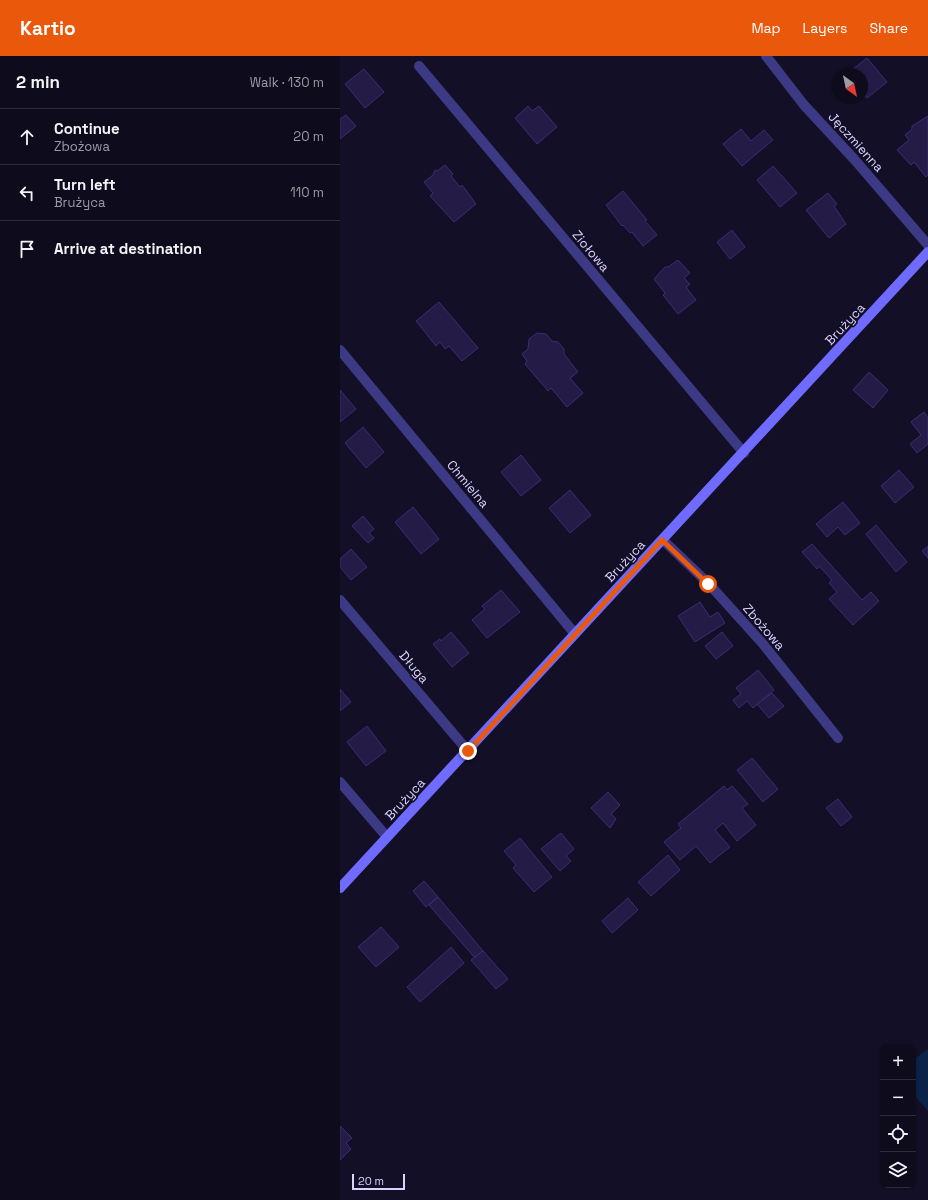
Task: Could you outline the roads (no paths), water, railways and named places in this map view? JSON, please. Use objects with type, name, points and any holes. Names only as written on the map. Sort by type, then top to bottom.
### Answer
[{"type":"street","name":"Jęczmienna","points":[[766,56],[804,105],[854,159],[928,245]]},
{"type":"street","name":"Ziołowa","points":[[419,66],[744,452]]},
{"type":"street","name":"Brużyca","points":[[340,888],[928,252]]},
{"type":"street","name":"Chmielna","points":[[340,350],[575,634]]},
{"type":"street","name":"Zbożowa","points":[[662,540],[708,584],[763,644],[838,738]]},
{"type":"street","name":"Długa","points":[[340,600],[468,751]]},
{"type":"street","points":[[340,782],[387,837]]},
{"type":"water","points":[[928,1049],[928,1111],[916,1097],[916,1058]]}]
